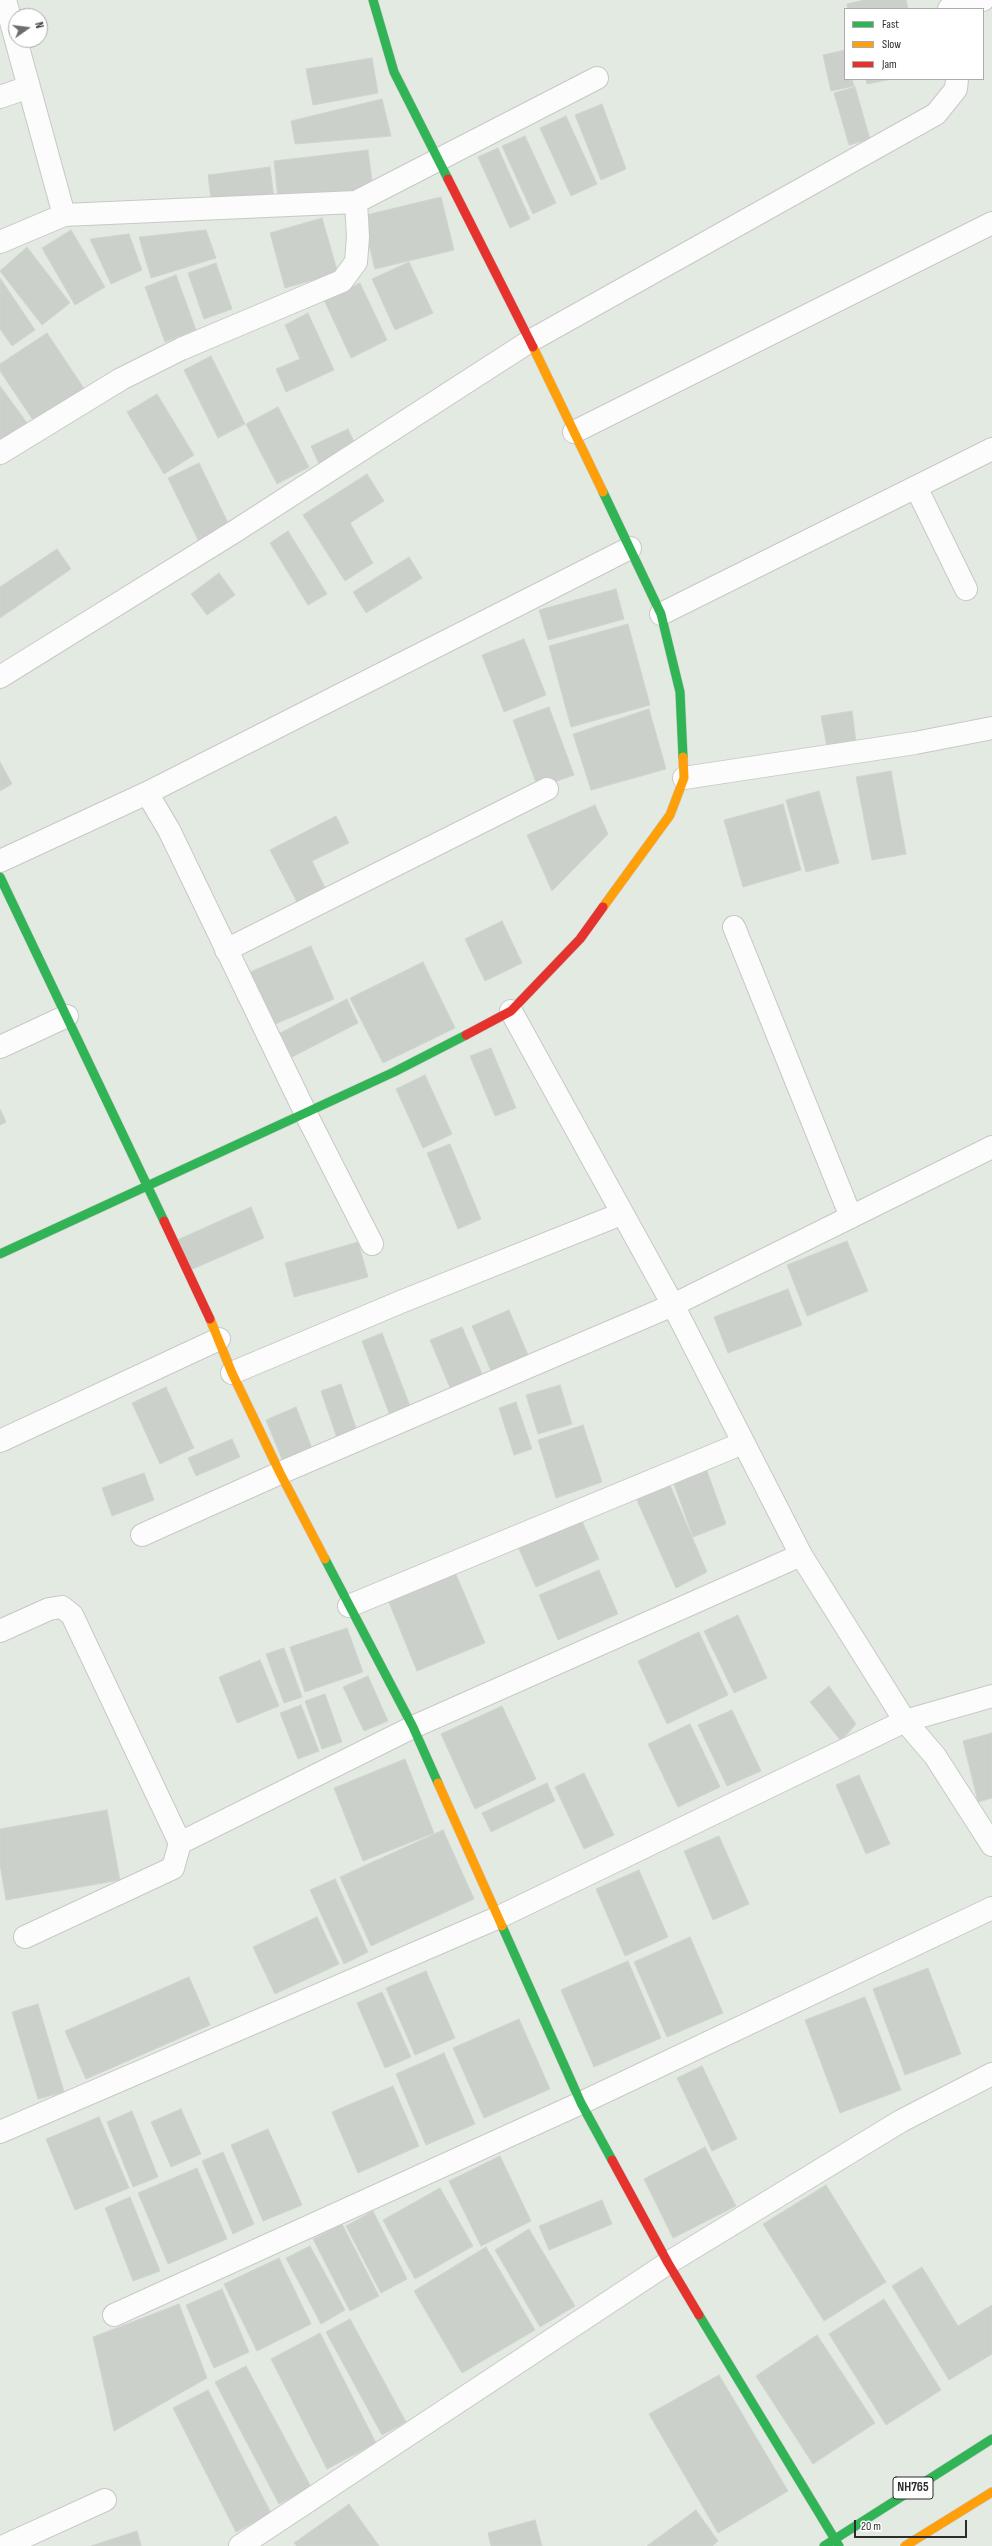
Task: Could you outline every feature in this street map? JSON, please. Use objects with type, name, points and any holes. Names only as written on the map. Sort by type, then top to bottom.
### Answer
[{"type":"main road","points":[[0,1254],[147,1185],[306,1114],[394,1072],[511,1011],[580,939],[670,815],[684,778],[680,692],[661,614],[530,341],[394,72],[373,0]]},
{"type":"main road","points":[[0,877],[147,1185],[219,1339],[232,1374],[280,1473],[413,1727],[497,1918],[581,2103],[668,2263],[837,2542]]},
{"type":"main road","name":"NH765","points":[[824,2546],[837,2542],[992,2439]]},
{"type":"main road","points":[[905,2546],[992,2492]]},
{"type":"street","points":[[5,0],[8,11]]},
{"type":"street","points":[[953,8],[983,0]]},
{"type":"street","points":[[18,48],[64,215]]},
{"type":"street","points":[[0,242],[64,215],[356,202],[597,78]]},
{"type":"street","points":[[0,677],[237,530],[530,341],[936,114],[956,89],[957,80]]},
{"type":"street","points":[[0,97],[28,87]]},
{"type":"street","points":[[0,453],[121,379],[181,349],[342,281],[356,262],[356,202]]},
{"type":"street","points":[[574,432],[992,223]]},
{"type":"street","points":[[661,614],[992,449]]},
{"type":"street","points":[[916,487],[966,590]]},
{"type":"street","points":[[0,860],[147,793],[630,548]]},
{"type":"street","points":[[684,778],[915,743],[992,728]]},
{"type":"street","points":[[226,950],[547,789]]},
{"type":"street","points":[[147,793],[169,830],[306,1114],[372,1244]]},
{"type":"street","points":[[734,927],[851,1217]]},
{"type":"street","points":[[511,1011],[621,1214],[673,1305],[801,1555],[904,1721],[935,1756],[992,1845]]},
{"type":"street","points":[[0,1047],[67,1016]]},
{"type":"street","points":[[142,1535],[280,1473],[673,1305],[992,1147]]},
{"type":"street","points":[[232,1374],[403,1301],[621,1214]]},
{"type":"street","points":[[0,1441],[219,1339]]},
{"type":"street","points":[[350,1606],[744,1444]]},
{"type":"street","points":[[180,1843],[413,1727],[801,1555]]},
{"type":"street","points":[[0,1631],[49,1608],[62,1607],[72,1615],[180,1843],[173,1868],[25,1938]]},
{"type":"street","points":[[0,2132],[497,1918],[904,1721],[992,1696]]},
{"type":"street","points":[[114,2315],[581,2103],[992,1908]]},
{"type":"street","points":[[240,2546],[668,2263],[901,2121],[992,2074]]},
{"type":"street","points":[[4,2546],[105,2500]]},
{"type":"building","points":[[864,0],[906,0],[908,8],[848,8],[847,4]]},
{"type":"building","points":[[844,50],[844,80],[852,80],[854,86],[831,91],[823,55]]},
{"type":"building","points":[[372,58],[378,93],[313,105],[306,69]]},
{"type":"building","points":[[866,80],[887,80],[867,84]]},
{"type":"building","points":[[855,87],[870,139],[849,145],[834,93]]},
{"type":"building","points":[[382,99],[391,136],[295,144],[291,121]]},
{"type":"building","points":[[602,104],[626,169],[601,180],[575,115]]},
{"type":"building","points":[[566,116],[597,184],[571,196],[540,128]]},
{"type":"building","points":[[525,136],[556,203],[533,214],[502,146]]},
{"type":"building","points":[[498,148],[530,219],[510,228],[478,157]]},
{"type":"building","points":[[368,150],[373,188],[278,199],[274,161]]},
{"type":"building","points":[[270,167],[274,199],[212,206],[208,175]]},
{"type":"building","points":[[441,197],[454,250],[375,269],[362,216]]},
{"type":"building","points":[[322,218],[338,273],[285,288],[270,233]]},
{"type":"building","points":[[71,230],[105,287],[75,305],[42,248]]},
{"type":"building","points":[[206,230],[216,258],[151,278],[139,237]]},
{"type":"building","points":[[129,234],[142,270],[111,284],[90,239]]},
{"type":"building","points":[[27,247],[70,303],[42,325],[0,271]]},
{"type":"building","points":[[409,262],[433,313],[395,330],[372,279]]},
{"type":"building","points":[[216,263],[232,309],[204,319],[188,273]]},
{"type":"building","points":[[176,275],[196,330],[165,342],[145,287]]},
{"type":"building","points":[[0,278],[35,330],[12,346],[0,329]]},
{"type":"building","points":[[360,283],[387,340],[351,358],[324,300]]},
{"type":"building","points":[[308,313],[334,370],[286,392],[276,369],[300,359],[285,325]]},
{"type":"building","points":[[47,333],[87,393],[37,426],[0,371],[0,364]]},
{"type":"building","points":[[211,356],[245,424],[218,438],[184,370]]},
{"type":"building","points":[[0,386],[30,427],[0,443]]},
{"type":"building","points":[[157,394],[194,455],[164,474],[127,412]]},
{"type":"building","points":[[278,407],[309,467],[277,484],[246,424]]},
{"type":"building","points":[[348,429],[357,448],[320,466],[311,446]]},
{"type":"building","points":[[199,463],[231,529],[200,544],[168,478]]},
{"type":"building","points":[[367,474],[384,501],[350,523],[373,563],[345,581],[303,515]]},
{"type":"building","points":[[288,531],[327,594],[308,605],[270,543]]},
{"type":"building","points":[[57,549],[71,569],[0,618],[0,587]]},
{"type":"building","points":[[409,557],[422,578],[366,613],[353,592]]},
{"type":"building","points":[[219,573],[235,595],[207,615],[191,594]]},
{"type":"building","points":[[616,589],[624,619],[548,640],[539,610]]},
{"type":"building","points":[[628,624],[650,705],[571,727],[549,646]]},
{"type":"building","points":[[524,639],[546,695],[504,712],[482,655]]},
{"type":"building","points":[[549,707],[574,775],[538,788],[513,720]]},
{"type":"building","points":[[649,709],[666,769],[591,790],[573,734]]},
{"type":"building","points":[[852,711],[856,742],[827,747],[821,716]]},
{"type":"building","points":[[0,762],[12,784],[0,791]]},
{"type":"building","points":[[891,771],[906,854],[872,860],[856,777]]},
{"type":"building","points":[[819,791],[839,863],[806,872],[786,800]]},
{"type":"building","points":[[783,804],[801,870],[743,887],[724,820]]},
{"type":"building","points":[[595,805],[608,834],[552,891],[527,835]]},
{"type":"building","points":[[336,816],[349,843],[312,861],[328,894],[300,908],[270,850]]},
{"type":"building","points":[[502,921],[522,963],[485,981],[465,939]]},
{"type":"building","points":[[311,946],[334,999],[273,1025],[250,972]]},
{"type":"building","points":[[423,962],[455,1028],[383,1063],[350,998]]},
{"type":"building","points":[[347,999],[358,1023],[292,1057],[280,1033]]},
{"type":"building","points":[[491,1048],[516,1108],[495,1116],[470,1056]]},
{"type":"building","points":[[425,1075],[452,1134],[423,1148],[396,1089]]},
{"type":"building","points":[[0,1109],[6,1122],[0,1125]]},
{"type":"building","points":[[450,1144],[481,1219],[458,1229],[427,1153]]},
{"type":"building","points":[[251,1207],[264,1238],[188,1271],[175,1241]]},
{"type":"building","points":[[847,1241],[868,1291],[807,1316],[787,1265]]},
{"type":"building","points":[[358,1242],[368,1277],[294,1297],[285,1263]]},
{"type":"building","points":[[788,1289],[802,1325],[728,1353],[714,1317]]},
{"type":"building","points":[[509,1310],[531,1362],[494,1378],[472,1326]]},
{"type":"building","points":[[462,1327],[486,1383],[454,1397],[430,1340]]},
{"type":"building","points":[[382,1333],[413,1414],[392,1421],[362,1341]]},
{"type":"building","points":[[341,1384],[359,1437],[339,1444],[321,1391]]},
{"type":"building","points":[[560,1385],[572,1424],[538,1434],[526,1395]]},
{"type":"building","points":[[166,1387],[194,1448],[160,1464],[132,1403]]},
{"type":"building","points":[[516,1402],[532,1449],[514,1455],[499,1408]]},
{"type":"building","points":[[296,1407],[315,1456],[286,1469],[266,1420]]},
{"type":"building","points":[[583,1425],[602,1482],[556,1498],[538,1440]]},
{"type":"building","points":[[232,1439],[240,1457],[196,1476],[188,1458]]},
{"type":"building","points":[[707,1471],[726,1524],[693,1537],[674,1484]]},
{"type":"building","points":[[144,1473],[154,1500],[112,1516],[102,1488]]},
{"type":"building","points":[[669,1483],[707,1572],[676,1588],[636,1498]]},
{"type":"building","points":[[578,1512],[599,1559],[536,1587],[515,1540]]},
{"type":"building","points":[[599,1570],[618,1614],[558,1640],[539,1595]]},
{"type":"building","points":[[455,1572],[485,1643],[417,1671],[388,1600]]},
{"type":"building","points":[[738,1615],[767,1678],[734,1693],[704,1631]]},
{"type":"building","points":[[347,1628],[363,1672],[305,1692],[290,1647]]},
{"type":"building","points":[[699,1632],[728,1695],[667,1724],[638,1661]]},
{"type":"building","points":[[284,1648],[302,1697],[284,1703],[266,1654]]},
{"type":"building","points":[[260,1660],[279,1706],[237,1723],[219,1677]]},
{"type":"building","points":[[368,1676],[388,1721],[364,1731],[343,1687]]},
{"type":"building","points":[[829,1686],[856,1724],[841,1741],[810,1702]]},
{"type":"building","points":[[325,1694],[342,1742],[322,1749],[305,1701]]},
{"type":"building","points":[[301,1705],[319,1751],[298,1759],[280,1713]]},
{"type":"building","points":[[502,1706],[536,1779],[475,1809],[441,1734]]},
{"type":"building","points":[[732,1710],[761,1771],[727,1786],[698,1725]]},
{"type":"building","points":[[690,1724],[720,1787],[678,1807],[648,1744]]},
{"type":"building","points":[[992,1733],[992,1798],[978,1802],[963,1741]]},
{"type":"building","points":[[405,1759],[434,1833],[363,1861],[334,1788]]},
{"type":"building","points":[[584,1773],[614,1835],[584,1849],[555,1787]]},
{"type":"building","points":[[859,1775],[890,1844],[866,1854],[836,1785]]},
{"type":"building","points":[[547,1783],[555,1801],[491,1832],[482,1813]]},
{"type":"building","points":[[107,1810],[120,1880],[6,1900],[0,1864],[0,1829]]},
{"type":"building","points":[[443,1830],[474,1899],[371,1946],[340,1877]]},
{"type":"building","points":[[719,1836],[749,1904],[713,1920],[684,1851]]},
{"type":"building","points":[[639,1870],[668,1937],[625,1956],[596,1889]]},
{"type":"building","points":[[335,1879],[368,1952],[344,1964],[310,1890]]},
{"type":"building","points":[[317,1917],[339,1964],[275,1994],[253,1947]]},
{"type":"building","points":[[690,1937],[723,2013],[667,2037],[634,1962]]},
{"type":"building","points":[[628,1961],[661,2038],[594,2067],[561,1990]]},
{"type":"building","points":[[928,1968],[961,2054],[905,2075],[873,1989]]},
{"type":"building","points":[[426,1971],[455,2038],[415,2055],[386,1988]]},
{"type":"building","points":[[189,1977],[210,2025],[86,2079],[65,2031]]},
{"type":"building","points":[[382,1992],[411,2057],[385,2068],[357,2003]]},
{"type":"building","points":[[865,1997],[901,2090],[840,2113],[805,2020]]},
{"type":"building","points":[[38,2004],[64,2092],[38,2099],[12,2012]]},
{"type":"building","points":[[519,2019],[550,2089],[484,2118],[453,2048]]},
{"type":"building","points":[[444,2053],[475,2124],[426,2145],[396,2074]]},
{"type":"building","points":[[702,2066],[737,2139],[712,2151],[677,2078]]},
{"type":"building","points":[[393,2086],[419,2146],[358,2173],[332,2112]]},
{"type":"building","points":[[181,2109],[201,2154],[171,2167],[151,2122]]},
{"type":"building","points":[[132,2111],[158,2177],[133,2187],[107,2122]]},
{"type":"building","points":[[99,2117],[129,2188],[75,2210],[46,2139]]},
{"type":"building","points":[[268,2129],[302,2205],[263,2221],[231,2145]]},
{"type":"building","points":[[705,2147],[736,2206],[673,2238],[644,2179]]},
{"type":"building","points":[[223,2152],[254,2224],[233,2234],[202,2161]]},
{"type":"building","points":[[500,2156],[531,2221],[481,2246],[449,2181]]},
{"type":"building","points":[[197,2168],[227,2239],[168,2264],[138,2193]]},
{"type":"building","points":[[826,2185],[886,2282],[824,2321],[763,2224]]},
{"type":"building","points":[[440,2188],[473,2246],[415,2279],[383,2220]]},
{"type":"building","points":[[130,2197],[160,2271],[133,2281],[105,2208]]},
{"type":"building","points":[[602,2200],[612,2224],[549,2250],[539,2226]]},
{"type":"building","points":[[373,2211],[407,2279],[381,2293],[346,2226]]},
{"type":"building","points":[[342,2224],[379,2296],[350,2311],[313,2239]]},
{"type":"building","points":[[529,2229],[575,2306],[540,2327],[495,2250]]},
{"type":"building","points":[[310,2246],[345,2310],[321,2324],[286,2258]]},
{"type":"building","points":[[486,2247],[535,2330],[462,2373],[414,2291]]},
{"type":"building","points":[[279,2258],[311,2324],[257,2351],[224,2284]]},
{"type":"building","points":[[922,2267],[958,2326],[992,2305],[992,2354],[949,2380],[892,2286]]},
{"type":"building","points":[[222,2289],[249,2352],[214,2368],[186,2305]]},
{"type":"building","points":[[884,2299],[941,2390],[886,2425],[829,2334]]},
{"type":"building","points":[[179,2304],[207,2378],[114,2431],[93,2337]]},
{"type":"building","points":[[350,2319],[406,2422],[382,2435],[326,2332]]},
{"type":"building","points":[[320,2333],[376,2443],[327,2469],[271,2359]]},
{"type":"building","points":[[817,2335],[875,2423],[813,2464],[756,2376]]},
{"type":"building","points":[[246,2366],[311,2487],[279,2504],[215,2382]]},
{"type":"building","points":[[719,2375],[788,2491],[718,2533],[649,2414]]},
{"type":"building","points":[[208,2390],[271,2513],[236,2532],[173,2408]]},
{"type":"building","points":[[349,2504],[379,2546],[297,2546],[294,2543]]},
{"type":"building","points":[[696,2510],[718,2541],[712,2546],[647,2546]]},
{"type":"building","points":[[535,2520],[542,2546],[491,2546],[488,2533]]},
{"type":"building","points":[[137,2531],[141,2546],[91,2546]]},
{"type":"traffic: fast","points":[[373,0],[394,72],[448,179]]},
{"type":"traffic: fast","points":[[603,492],[661,614],[680,692],[683,757]]},
{"type":"traffic: fast","points":[[0,877],[164,1221]]},
{"type":"traffic: fast","points":[[0,1254],[394,1072],[466,1035]]},
{"type":"traffic: fast","points":[[325,1559],[413,1727],[438,1783]]},
{"type":"traffic: fast","points":[[502,1926],[581,2103],[612,2160]]},
{"type":"traffic: fast","points":[[699,2315],[839,2546]]},
{"type":"traffic: fast","points":[[824,2546],[992,2439]]},
{"type":"traffic: slow","points":[[533,347],[603,492]]},
{"type":"traffic: slow","points":[[603,907],[670,815],[684,778],[683,757]]},
{"type":"traffic: slow","points":[[210,1319],[232,1373],[280,1473],[325,1559]]},
{"type":"traffic: slow","points":[[438,1783],[502,1926]]},
{"type":"traffic: slow","points":[[905,2546],[992,2492]]},
{"type":"traffic: jam","points":[[448,179],[533,347]]},
{"type":"traffic: jam","points":[[466,1035],[511,1011],[580,939],[603,907]]},
{"type":"traffic: jam","points":[[164,1221],[210,1319]]},
{"type":"traffic: jam","points":[[612,2160],[668,2263],[699,2315]]}]
